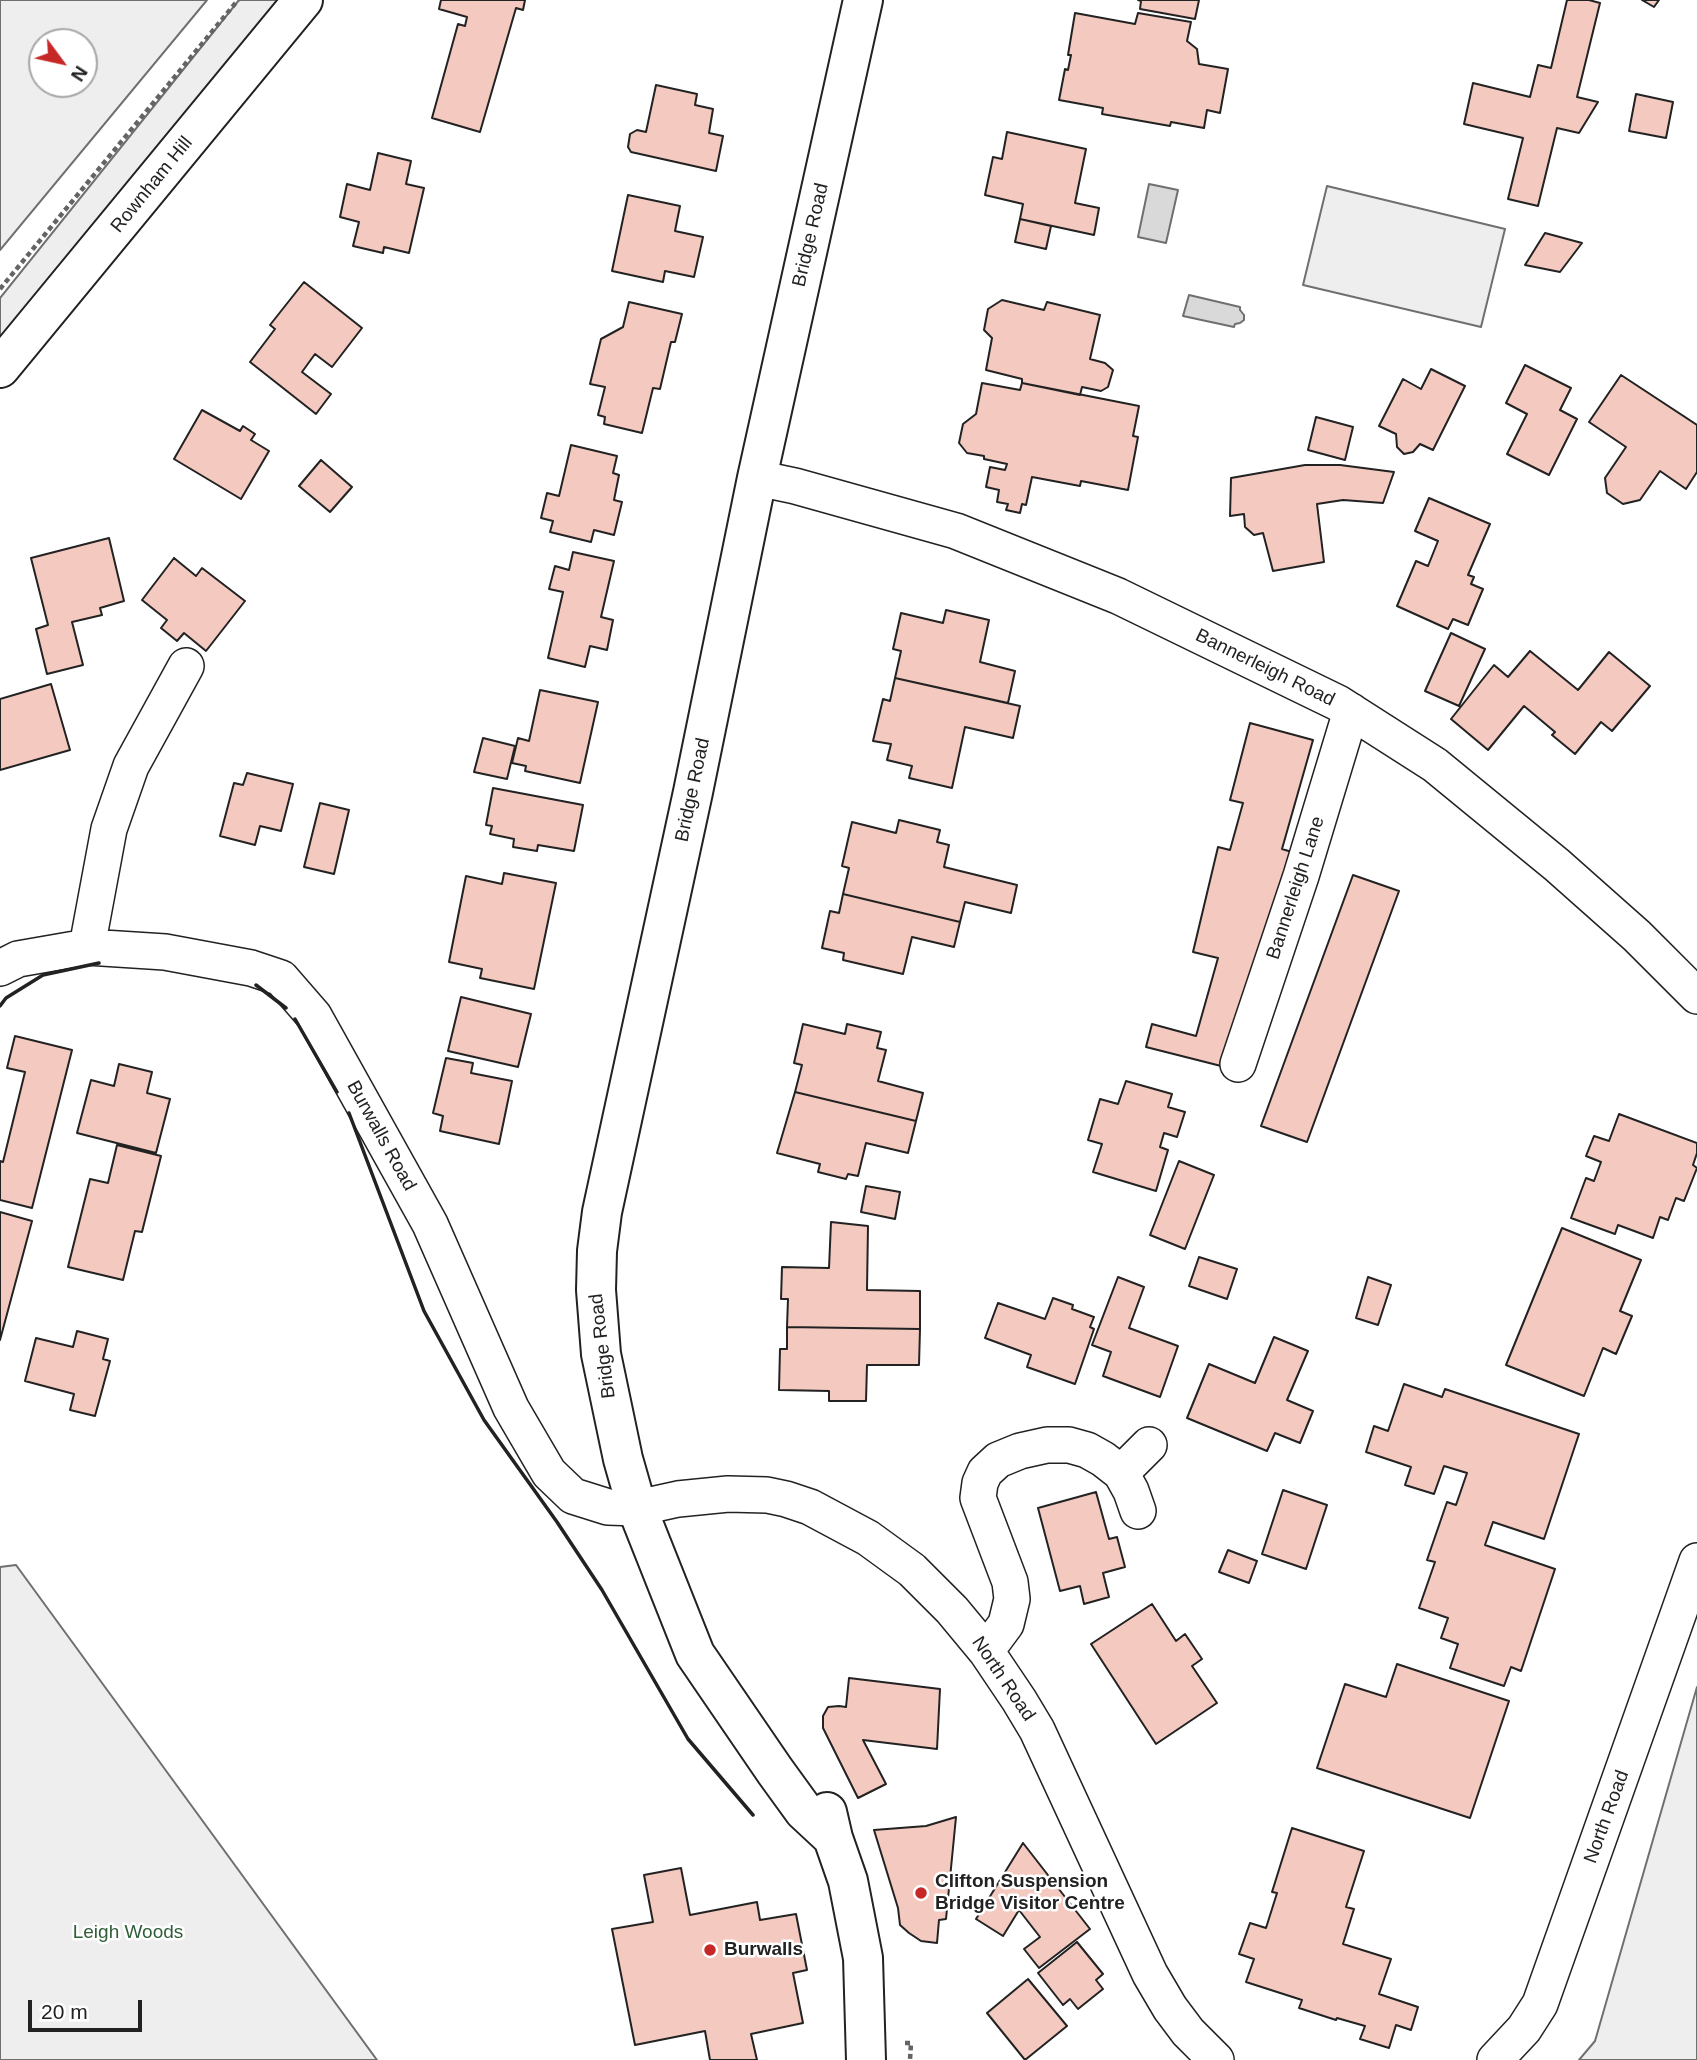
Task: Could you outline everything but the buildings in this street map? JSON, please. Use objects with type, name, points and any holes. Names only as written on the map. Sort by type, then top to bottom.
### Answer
[{"type":"main road","name":"Rownham Hill","points":[[0,369],[303,0]]},
{"type":"main road","name":"Bridge Road","points":[[863,0],[757,478],[693,792],[602,1212],[596,1290],[601,1354],[620,1446],[637,1508],[695,1654],[804,1811],[833,1838],[848,1881],[863,1958],[866,2060]]},
{"type":"street","name":"Bannerleigh Road","points":[[757,478],[795,486],[968,536],[1118,596],[1338,703],[1435,765],[1557,865],[1637,936],[1697,996]]},
{"type":"street","points":[[87,947],[109,829],[131,766],[186,666]]},
{"type":"street","name":"Bannerleigh Lane","points":[[1238,1064],[1301,876],[1352,711]]},
{"type":"street","name":"Burwalls Road","points":[[0,968],[18,959],[87,947],[165,951],[251,968],[281,978],[314,1016],[430,1224],[511,1408],[549,1473],[573,1496],[608,1507],[637,1508]]},
{"type":"street","points":[[986,1651],[1006,1624],[1012,1599],[1010,1583],[978,1498],[985,1472],[998,1460],[1046,1445],[1069,1445],[1087,1450],[1121,1474],[1131,1490],[1138,1511]]},
{"type":"street","points":[[1121,1474],[1149,1445]]},
{"type":"street","name":"North Road","points":[[637,1508],[678,1499],[728,1494],[767,1495],[810,1507],[868,1538],[912,1570],[952,1610],[986,1651],[1019,1700],[1037,1730],[1150,1975],[1188,2032],[1216,2060]]},
{"type":"street","name":"North Road","points":[[1495,2060],[1524,2029],[1545,1992],[1697,1561]]},
{"type":"path","points":[[0,289],[238,0]]},
{"type":"green space","points":[[0,0],[207,0],[0,250]]},
{"type":"green space","points":[[239,0],[282,0],[0,344],[0,298]]},
{"type":"green space","points":[[1327,186],[1505,229],[1481,327],[1303,285]]},
{"type":"green space","name":"Leigh Woods","points":[[16,1565],[377,2060],[0,2060],[0,1567]]},
{"type":"green space","points":[[1697,1687],[1697,2060],[1579,2060],[1595,2041]]},
{"type":"shaded area","points":[[1149,184],[1178,190],[1166,243],[1138,237]]},
{"type":"shaded area","points":[[1189,295],[1240,307],[1244,320],[1234,327],[1183,316]]},
{"type":"wall","points":[[0,1006],[6,998],[43,975],[99,963]]},
{"type":"wall","points":[[256,985],[286,1008]]},
{"type":"wall","points":[[295,1019],[337,1092]]},
{"type":"wall","points":[[349,1113],[424,1311],[484,1420],[602,1590],[688,1739],[753,1815]]},
{"type":"place","name":"Clifton Suspension Bridge Visitor Centre","points":[[921,1893]]},
{"type":"place","name":"Burwalls","points":[[710,1950]]}]
